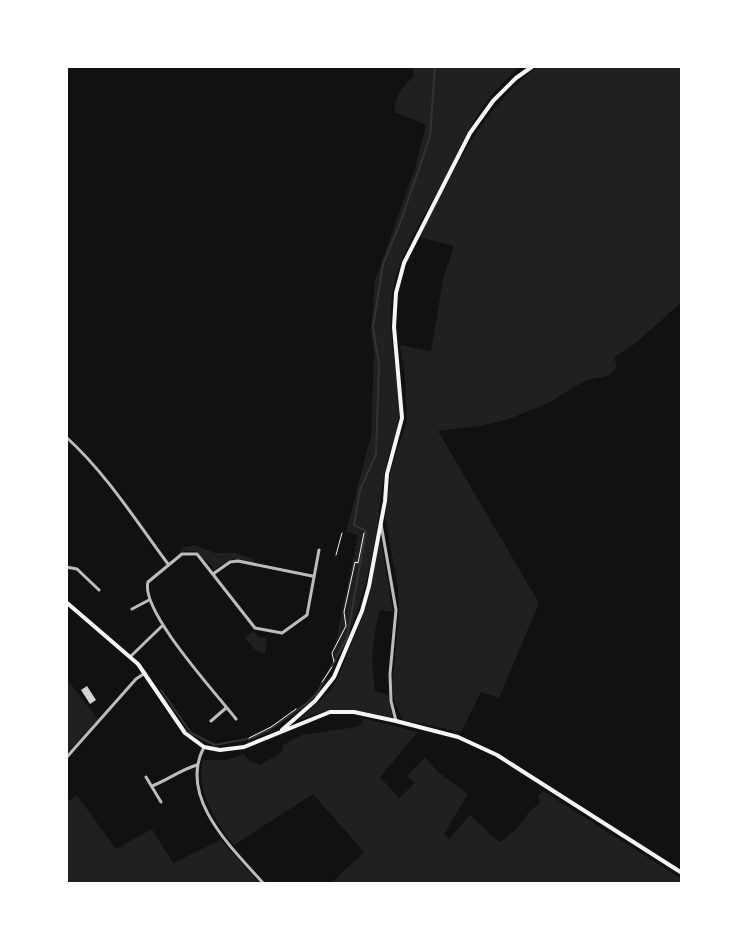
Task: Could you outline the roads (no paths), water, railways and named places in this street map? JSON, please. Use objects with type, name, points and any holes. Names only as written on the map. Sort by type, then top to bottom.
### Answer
[{"type":"main road","points":[[282,730],[315,701],[334,677],[362,611],[381,524],[387,474],[402,418],[394,327],[396,293],[404,263],[470,133],[493,101],[533,66]]},
{"type":"main road","points":[[66,602],[131,656],[185,733],[204,747],[235,749],[324,713],[336,712],[354,712],[458,737],[497,755],[682,873]]},
{"type":"street","points":[[66,437],[83,452],[168,564]]},
{"type":"street","points":[[381,524],[396,610],[390,674],[391,701],[396,721]]},
{"type":"street","points":[[236,719],[162,626],[146,591],[148,582],[182,554],[195,553],[255,628],[280,634],[307,615],[319,550]]},
{"type":"street","points":[[213,574],[230,562],[238,561],[314,577]]},
{"type":"street","points":[[66,567],[75,567],[99,590]]},
{"type":"street","points":[[132,609],[149,600]]},
{"type":"street","points":[[131,656],[162,626]]},
{"type":"street","points":[[66,758],[136,679],[145,673]]},
{"type":"street","points":[[211,721],[227,707]]},
{"type":"street","points":[[204,747],[197,765],[201,792],[214,824],[230,848],[264,884]]},
{"type":"street","points":[[152,786],[165,781],[175,772],[197,765]]},
{"type":"street","points":[[146,777],[161,802]]},
{"type":"waterway","points":[[161,690],[191,733],[215,745],[252,738],[269,730],[317,693],[347,638],[366,531],[354,525],[360,490],[376,454],[379,365],[373,327],[383,264],[430,137],[435,66]]}]
